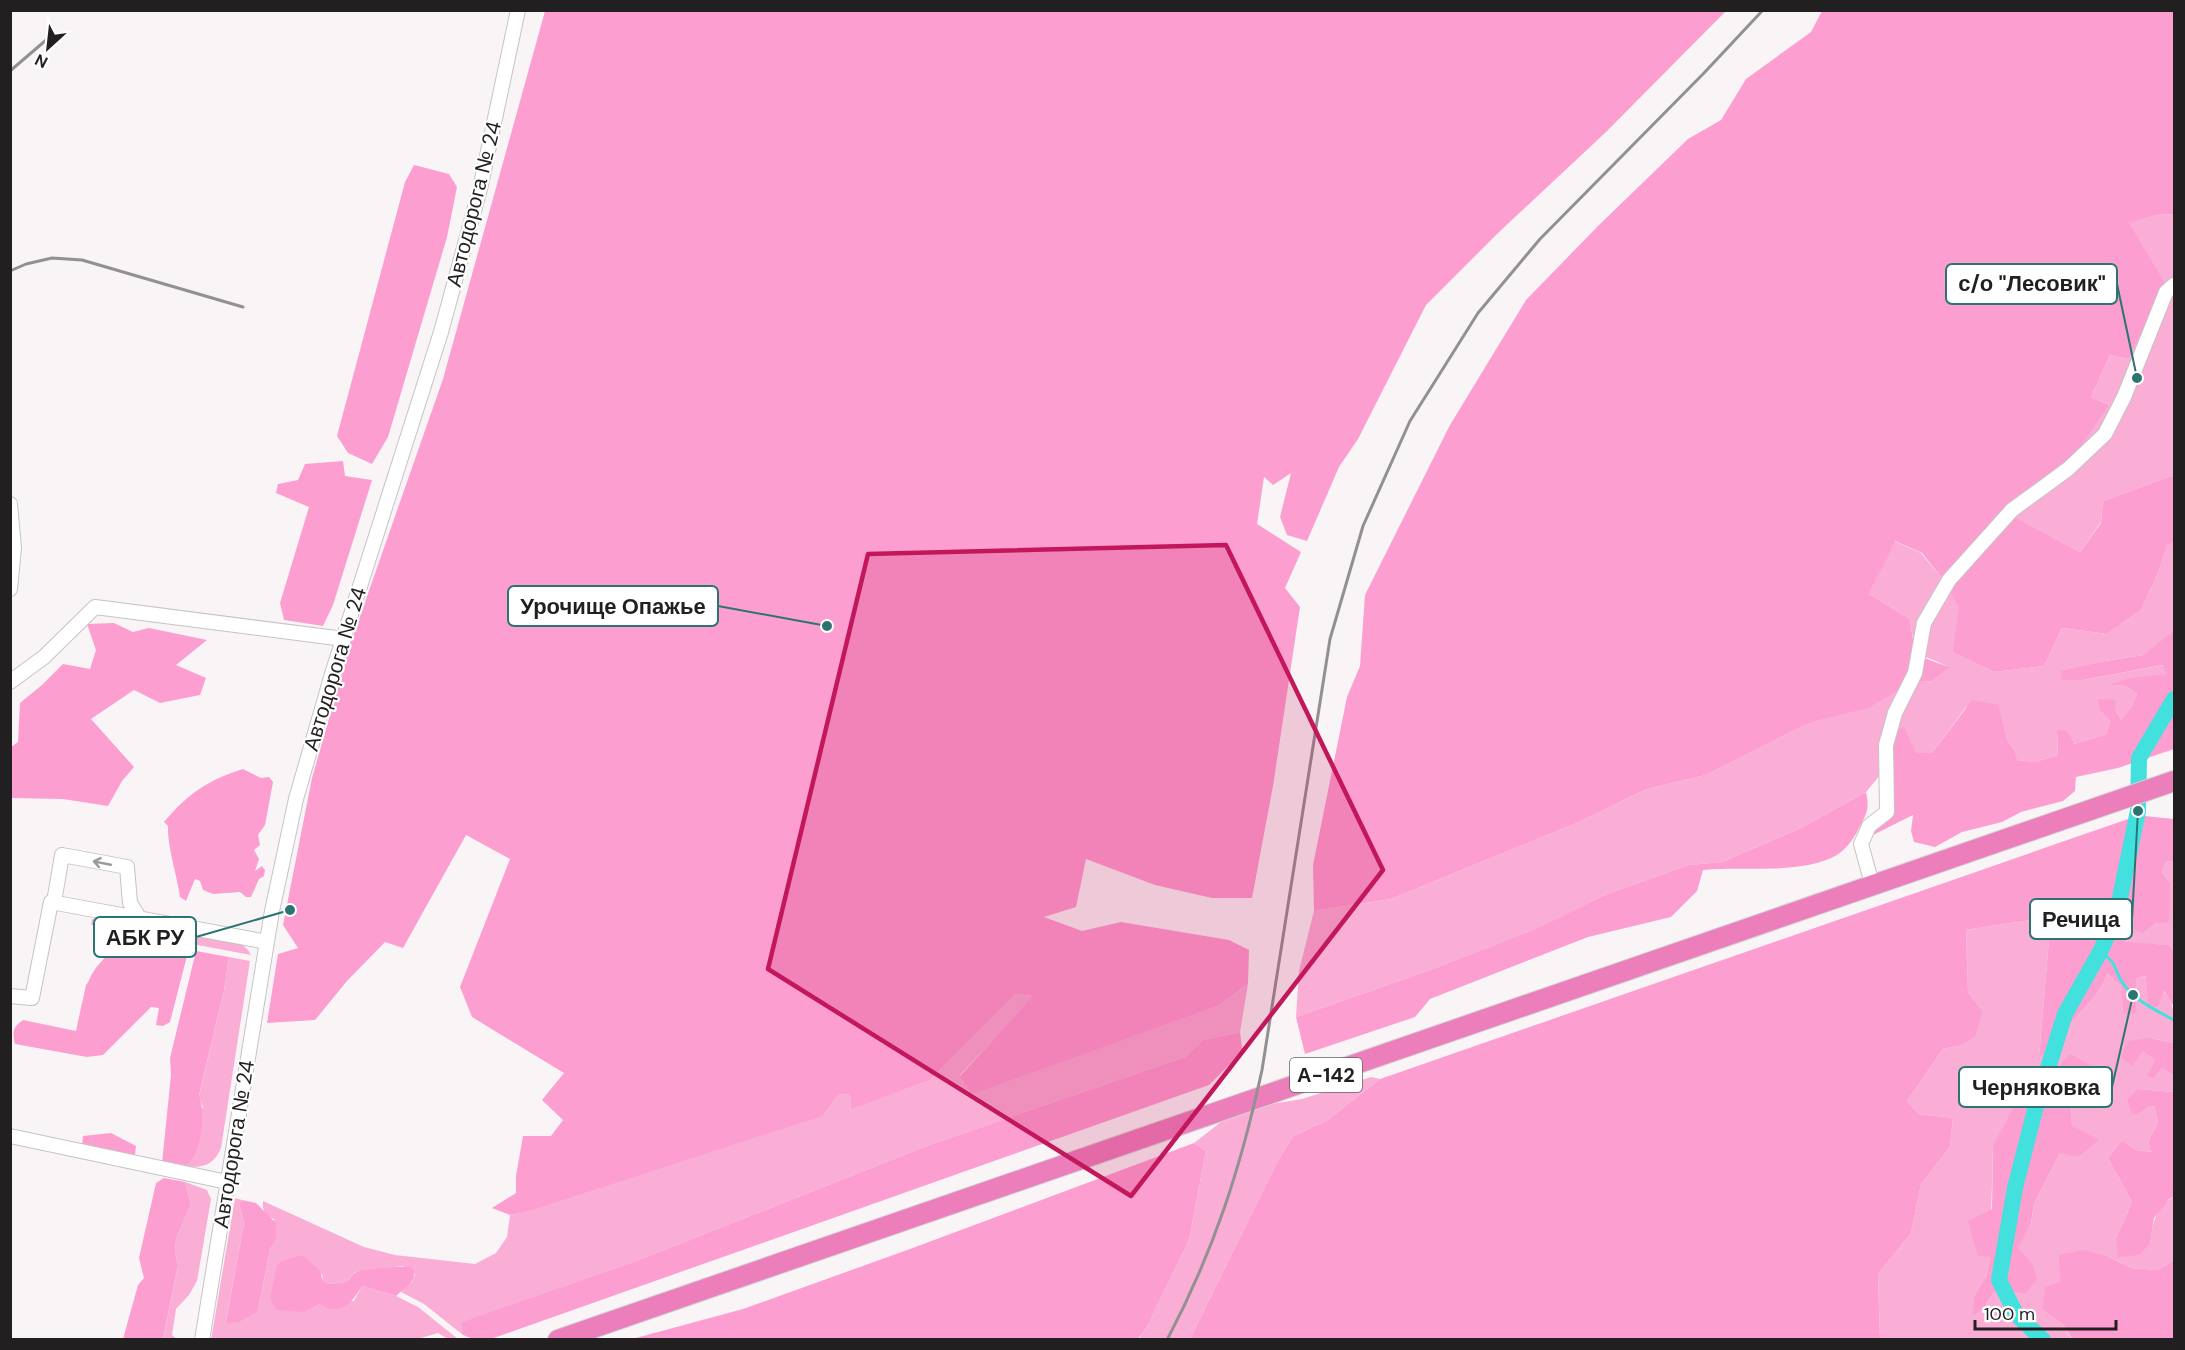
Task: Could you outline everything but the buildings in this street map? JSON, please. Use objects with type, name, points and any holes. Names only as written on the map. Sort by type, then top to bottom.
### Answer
[{"type":"highway","name":"А-142","points":[[558,1340],[740,1275],[2175,781]]},
{"type":"street","name":"Автодорога № 24","points":[[202,1340],[267,942],[296,799],[441,332],[480,189],[518,10]]},
{"type":"street","points":[[1872,884],[1861,844],[1869,826],[1887,812],[1886,745],[1895,713],[1915,673],[1924,623],[1949,580],[2012,510],[2068,468],[2105,434],[2124,397],[2166,292],[2175,285]]},
{"type":"street","points":[[10,504],[14,548],[10,589]]},
{"type":"street","points":[[10,682],[44,657],[95,607],[344,639]]},
{"type":"street","points":[[10,996],[33,998],[62,855],[127,867],[130,903],[140,919]]},
{"type":"street","points":[[54,902],[267,942]]},
{"type":"street","points":[[10,1136],[227,1182]]},
{"type":"highlighted area","points":[[1226,545],[1383,870],[1131,1196],[768,969],[868,554]]},
{"type":"shaded area","points":[[545,11],[1726,11],[1606,132],[1497,234],[1426,305],[1358,439],[1339,467],[1307,541],[1287,535],[1280,517],[1291,473],[1273,485],[1264,477],[1257,524],[1301,552],[1285,588],[1300,607],[1273,786],[1252,898],[1212,898],[1155,885],[1086,859],[1076,907],[1044,917],[1082,931],[1121,922],[1229,940],[1249,950],[1248,984],[1218,1006],[972,1094],[960,1076],[1033,996],[1016,994],[930,1080],[851,1109],[850,1095],[838,1094],[822,1116],[526,1212],[510,1215],[492,1208],[516,1193],[516,1176],[523,1136],[551,1136],[563,1120],[542,1100],[564,1073],[472,1017],[460,987],[510,859],[466,835],[403,948],[385,942],[347,981],[315,1020],[267,1023],[278,954],[298,948],[283,925],[312,778],[350,645],[443,379]]},
{"type":"shaded area","points":[[1822,11],[2174,11],[2174,214],[2157,215],[2129,223],[2166,285],[2128,359],[2110,355],[2091,397],[2109,405],[2069,464],[2005,512],[2080,552],[2101,523],[2103,501],[2174,475],[2174,542],[2167,545],[2158,573],[2141,610],[2107,634],[2062,628],[2044,666],[1994,672],[1952,652],[1959,608],[1945,582],[1922,553],[1895,541],[1869,594],[1910,619],[1913,641],[1918,653],[1929,660],[1950,667],[1932,681],[1911,683],[1868,708],[1819,720],[1801,727],[1706,775],[1647,789],[1579,822],[1391,899],[1314,911],[1313,865],[1347,697],[1360,666],[1365,595],[1450,425],[1526,300],[1688,139],[1721,120],[1746,79],[1811,32]]},
{"type":"shaded area","points":[[414,165],[449,174],[457,187],[447,237],[388,437],[372,464],[348,453],[337,436],[405,182]]},
{"type":"shaded area","points":[[2174,214],[2174,475],[2103,501],[2101,522],[2080,552],[2004,512],[2109,405],[2091,397],[2110,355],[2128,359],[2128,223],[2157,215]]},
{"type":"shaded area","points":[[343,461],[345,476],[372,480],[333,605],[323,626],[284,620],[280,603],[309,507],[276,493],[278,484],[298,480],[305,464]]},
{"type":"shaded area","points":[[1894,541],[1921,553],[1945,582],[1960,608],[1952,652],[1994,672],[2044,666],[2062,628],[2107,634],[2141,610],[2158,573],[2167,544],[2174,542],[2173,634],[2143,655],[2105,661],[2061,672],[2083,680],[2164,665],[2166,674],[2111,685],[2126,686],[2137,694],[2132,706],[2121,720],[2116,711],[2100,711],[2110,721],[2106,734],[2074,744],[2057,731],[2058,755],[2035,762],[2016,760],[2015,752],[2007,739],[1999,706],[1966,707],[1932,753],[1916,753],[1886,768],[1866,792],[1803,827],[1722,862],[1688,865],[1605,895],[1539,928],[1430,970],[1296,1017],[1299,971],[1314,911],[1391,899],[1579,822],[1647,789],[1706,775],[1801,727],[1911,683],[1932,681],[1949,667],[1919,653],[1914,643],[1910,619],[1869,594]]},
{"type":"shaded area","points":[[114,623],[133,632],[149,628],[207,640],[176,665],[206,678],[200,695],[160,703],[134,690],[91,719],[134,767],[122,781],[108,806],[63,799],[11,798],[11,747],[18,742],[20,703],[63,664],[90,669],[96,650],[87,624]]},
{"type":"shaded area","points":[[2174,631],[2174,749],[2118,768],[2076,777],[2075,791],[2063,801],[2021,812],[2002,822],[1962,832],[1935,847],[1914,842],[1911,831],[1913,815],[1867,838],[1884,797],[1889,735],[1904,727],[1916,753],[1932,753],[1972,700],[1999,705],[2007,739],[2017,760],[2035,762],[2058,755],[2057,730],[2067,731],[2074,744],[2106,734],[2110,721],[2100,711],[2098,699],[2115,700],[2116,711],[2121,720],[2132,706],[2137,694],[2126,686],[2109,685],[2130,678],[2166,674],[2163,665],[2083,680],[2062,680],[2061,671],[2143,655]]},
{"type":"shaded area","points":[[243,769],[261,778],[269,777],[273,782],[265,825],[258,835],[260,845],[254,850],[259,859],[255,871],[262,866],[265,870],[264,876],[259,879],[251,897],[246,897],[240,892],[213,894],[203,890],[200,881],[195,879],[186,901],[180,897],[168,826],[164,822],[199,789]]},
{"type":"shaded area","points":[[1866,792],[1868,804],[1865,816],[1852,841],[1837,855],[1823,861],[1789,867],[1703,870],[1697,891],[1671,917],[1588,937],[1430,999],[1415,1017],[1305,1054],[1296,1017],[1430,970],[1538,928],[1605,895],[1688,865],[1722,862],[1803,827]]},
{"type":"shaded area","points":[[2145,816],[2174,819],[2174,862],[2166,861],[2162,872],[2170,883],[2169,922],[2156,923],[2142,933],[2133,930],[2126,942],[2169,945],[2174,951],[2174,1007],[2164,991],[2157,1007],[2148,1006],[2146,976],[2136,979],[2137,1013],[2124,1014],[2121,986],[2108,974],[2097,994],[2066,1029],[2058,1054],[2039,1056],[2051,917],[1966,930],[1968,992],[1983,1011],[1975,1037],[1958,1046],[1943,1049],[1907,1101],[1919,1114],[1953,1118],[1950,1147],[1921,1184],[1911,1233],[1878,1274],[1880,1339],[1190,1339],[1276,1164],[1293,1136],[1326,1121],[1380,1079],[2128,819],[2135,847]]},
{"type":"shaded area","points":[[2166,861],[2174,862],[2174,951],[2169,945],[2126,943],[2133,930],[2142,932],[2156,923],[2170,883],[2162,872]]},
{"type":"shaded area","points":[[2051,917],[2039,1056],[2058,1053],[2066,1029],[2097,994],[2108,974],[2121,986],[2137,1013],[2136,979],[2147,976],[2164,992],[2172,1005],[2174,1043],[2151,1038],[2142,1050],[2155,1061],[2154,1078],[2162,1068],[2174,1076],[2174,1092],[2138,1089],[2146,1108],[2154,1106],[2158,1122],[2148,1142],[2153,1152],[2136,1150],[2122,1140],[2108,1158],[2132,1202],[2116,1238],[2150,1243],[2159,1210],[2174,1197],[2174,1260],[2157,1270],[2131,1268],[2109,1257],[2062,1323],[2072,1340],[1880,1339],[1878,1274],[1911,1233],[1921,1184],[1950,1147],[1953,1118],[1919,1114],[1907,1101],[1943,1049],[1958,1046],[1983,1011],[1968,992],[1966,930]],"holes":[[[2061,1064],[2070,1084],[2072,1127],[2098,1141],[2060,1153],[2034,1204],[2031,1224],[2017,1249],[2032,1263],[2024,1294],[1994,1292],[1986,1305],[1974,1296],[1987,1274],[1990,1257],[1993,1146],[2060,1088]]]},
{"type":"shaded area","points":[[92,919],[242,944],[251,955],[91,925]]},
{"type":"shaded area","points":[[108,936],[124,939],[125,957],[132,958],[141,943],[176,950],[187,956],[170,1022],[163,1026],[156,1025],[159,1008],[151,1007],[103,1055],[87,1057],[15,1044],[14,1030],[23,1020],[76,1031],[86,985],[109,949],[103,941]]},
{"type":"shaded area","points":[[196,951],[229,957],[224,991],[199,1095],[202,1121],[197,1150],[188,1164],[172,1165],[162,1163],[171,1075],[170,1058]]},
{"type":"shaded area","points":[[229,957],[250,961],[221,1148],[217,1156],[207,1164],[194,1167],[172,1165],[203,1107],[199,1096],[224,991]]},
{"type":"shaded area","points":[[1248,984],[1240,1032],[1203,1040],[1185,1057],[929,1145],[644,1258],[463,1322],[463,1335],[424,1304],[401,1292],[412,1282],[415,1274],[403,1266],[355,1272],[346,1282],[331,1284],[323,1281],[322,1273],[305,1312],[320,1304],[354,1301],[362,1286],[396,1296],[418,1307],[458,1339],[448,1339],[438,1333],[414,1340],[211,1340],[235,1198],[242,1200],[239,1204],[244,1223],[226,1320],[258,1311],[270,1249],[276,1240],[274,1219],[265,1212],[263,1201],[364,1247],[395,1255],[475,1264],[496,1253],[507,1237],[510,1215],[526,1212],[838,1094],[850,1095],[851,1108],[930,1080],[1016,994],[1034,996],[960,1075],[972,1093],[1218,1006]]},
{"type":"shaded area","points":[[1240,1032],[1242,1049],[1209,1085],[491,1339],[473,1339],[463,1335],[462,1322],[644,1258],[929,1145],[1185,1057],[1203,1040]]},
{"type":"shaded area","points":[[2151,1038],[2174,1043],[2174,1076],[2162,1068],[2154,1078],[2147,1076],[2155,1061],[2143,1051],[2132,1066],[2121,1057],[2128,1041]]},
{"type":"shaded area","points":[[2070,1054],[2095,1068],[2070,1084],[2072,1126],[2099,1140],[2078,1157],[2060,1153],[2034,1204],[2031,1224],[2018,1248],[2032,1263],[2037,1279],[2025,1294],[1994,1292],[1986,1305],[1973,1316],[1974,1296],[1987,1274],[1990,1257],[1978,1256],[1968,1221],[1992,1209],[1993,1146],[2025,1086],[2060,1088],[2061,1064]]},
{"type":"shaded area","points":[[1371,1077],[1380,1079],[1326,1121],[1293,1136],[1276,1164],[1190,1339],[1138,1340],[1147,1327],[1189,1240],[1206,1151],[1194,1143],[1225,1119],[1265,1105],[1302,1099]]},
{"type":"shaded area","points":[[2138,1089],[2174,1092],[2174,1197],[2169,1199],[2154,1218],[2150,1243],[2140,1255],[2118,1257],[2116,1238],[2132,1202],[2108,1158],[2122,1140],[2136,1150],[2152,1152],[2148,1142],[2158,1122],[2154,1106],[2136,1115],[2131,1112],[2127,1100]]},
{"type":"shaded area","points":[[111,1133],[136,1146],[135,1155],[82,1146],[83,1136]]},
{"type":"shaded area","points":[[1194,1143],[1206,1151],[1189,1240],[1147,1327],[1138,1339],[632,1339],[743,1309]]},
{"type":"shaded area","points":[[164,1178],[185,1182],[191,1204],[176,1239],[175,1253],[178,1265],[163,1339],[123,1339],[138,1285],[144,1278],[139,1258],[156,1183]]},
{"type":"shaded area","points":[[185,1182],[207,1190],[211,1199],[197,1281],[189,1295],[176,1309],[172,1335],[177,1339],[163,1340],[178,1265],[175,1253],[176,1239],[191,1204]]},
{"type":"shaded area","points":[[242,1200],[256,1203],[276,1223],[276,1240],[270,1249],[258,1311],[239,1322],[229,1323],[226,1321],[244,1223],[239,1204]]},
{"type":"shaded area","points":[[2083,1250],[2109,1257],[2131,1268],[2157,1270],[2174,1260],[2174,1339],[2072,1339],[2062,1323],[2042,1309],[2045,1287],[2060,1282],[2059,1255]]},
{"type":"shaded area","points":[[301,1255],[319,1269],[323,1281],[331,1284],[346,1282],[356,1272],[372,1269],[409,1267],[414,1270],[414,1275],[409,1285],[396,1296],[362,1286],[350,1303],[340,1308],[327,1308],[320,1304],[305,1312],[276,1310],[270,1298],[277,1266],[280,1262]]},
{"type":"waterway","points":[[2043,1340],[2016,1314],[1999,1280],[2015,1188],[2036,1106],[2065,1014],[2100,952],[2116,917],[2138,811],[2139,758],[2174,699]]},
{"type":"waterway","points":[[2100,952],[2111,960],[2121,980],[2134,996],[2174,1020]]},
{"type":"railway","points":[[1167,1340],[1184,1307],[1212,1241],[1245,1141],[1262,1070],[1330,639],[1363,526],[1410,421],[1478,313],[1540,239],[1763,10]]},
{"type":"railway","points":[[10,71],[52,35]]},
{"type":"railway","points":[[10,271],[26,264],[52,258],[82,260],[243,307]]},
{"type":"place","name":"с/о \"Лесовик\"","points":[[2137,378]]},
{"type":"place","name":"Урочище Опажье","points":[[827,626]]},
{"type":"place","name":"Речица","points":[[2138,811]]},
{"type":"place","name":"АБК РУ","points":[[290,910]]},
{"type":"place","name":"Черняковка","points":[[2133,995]]}]
